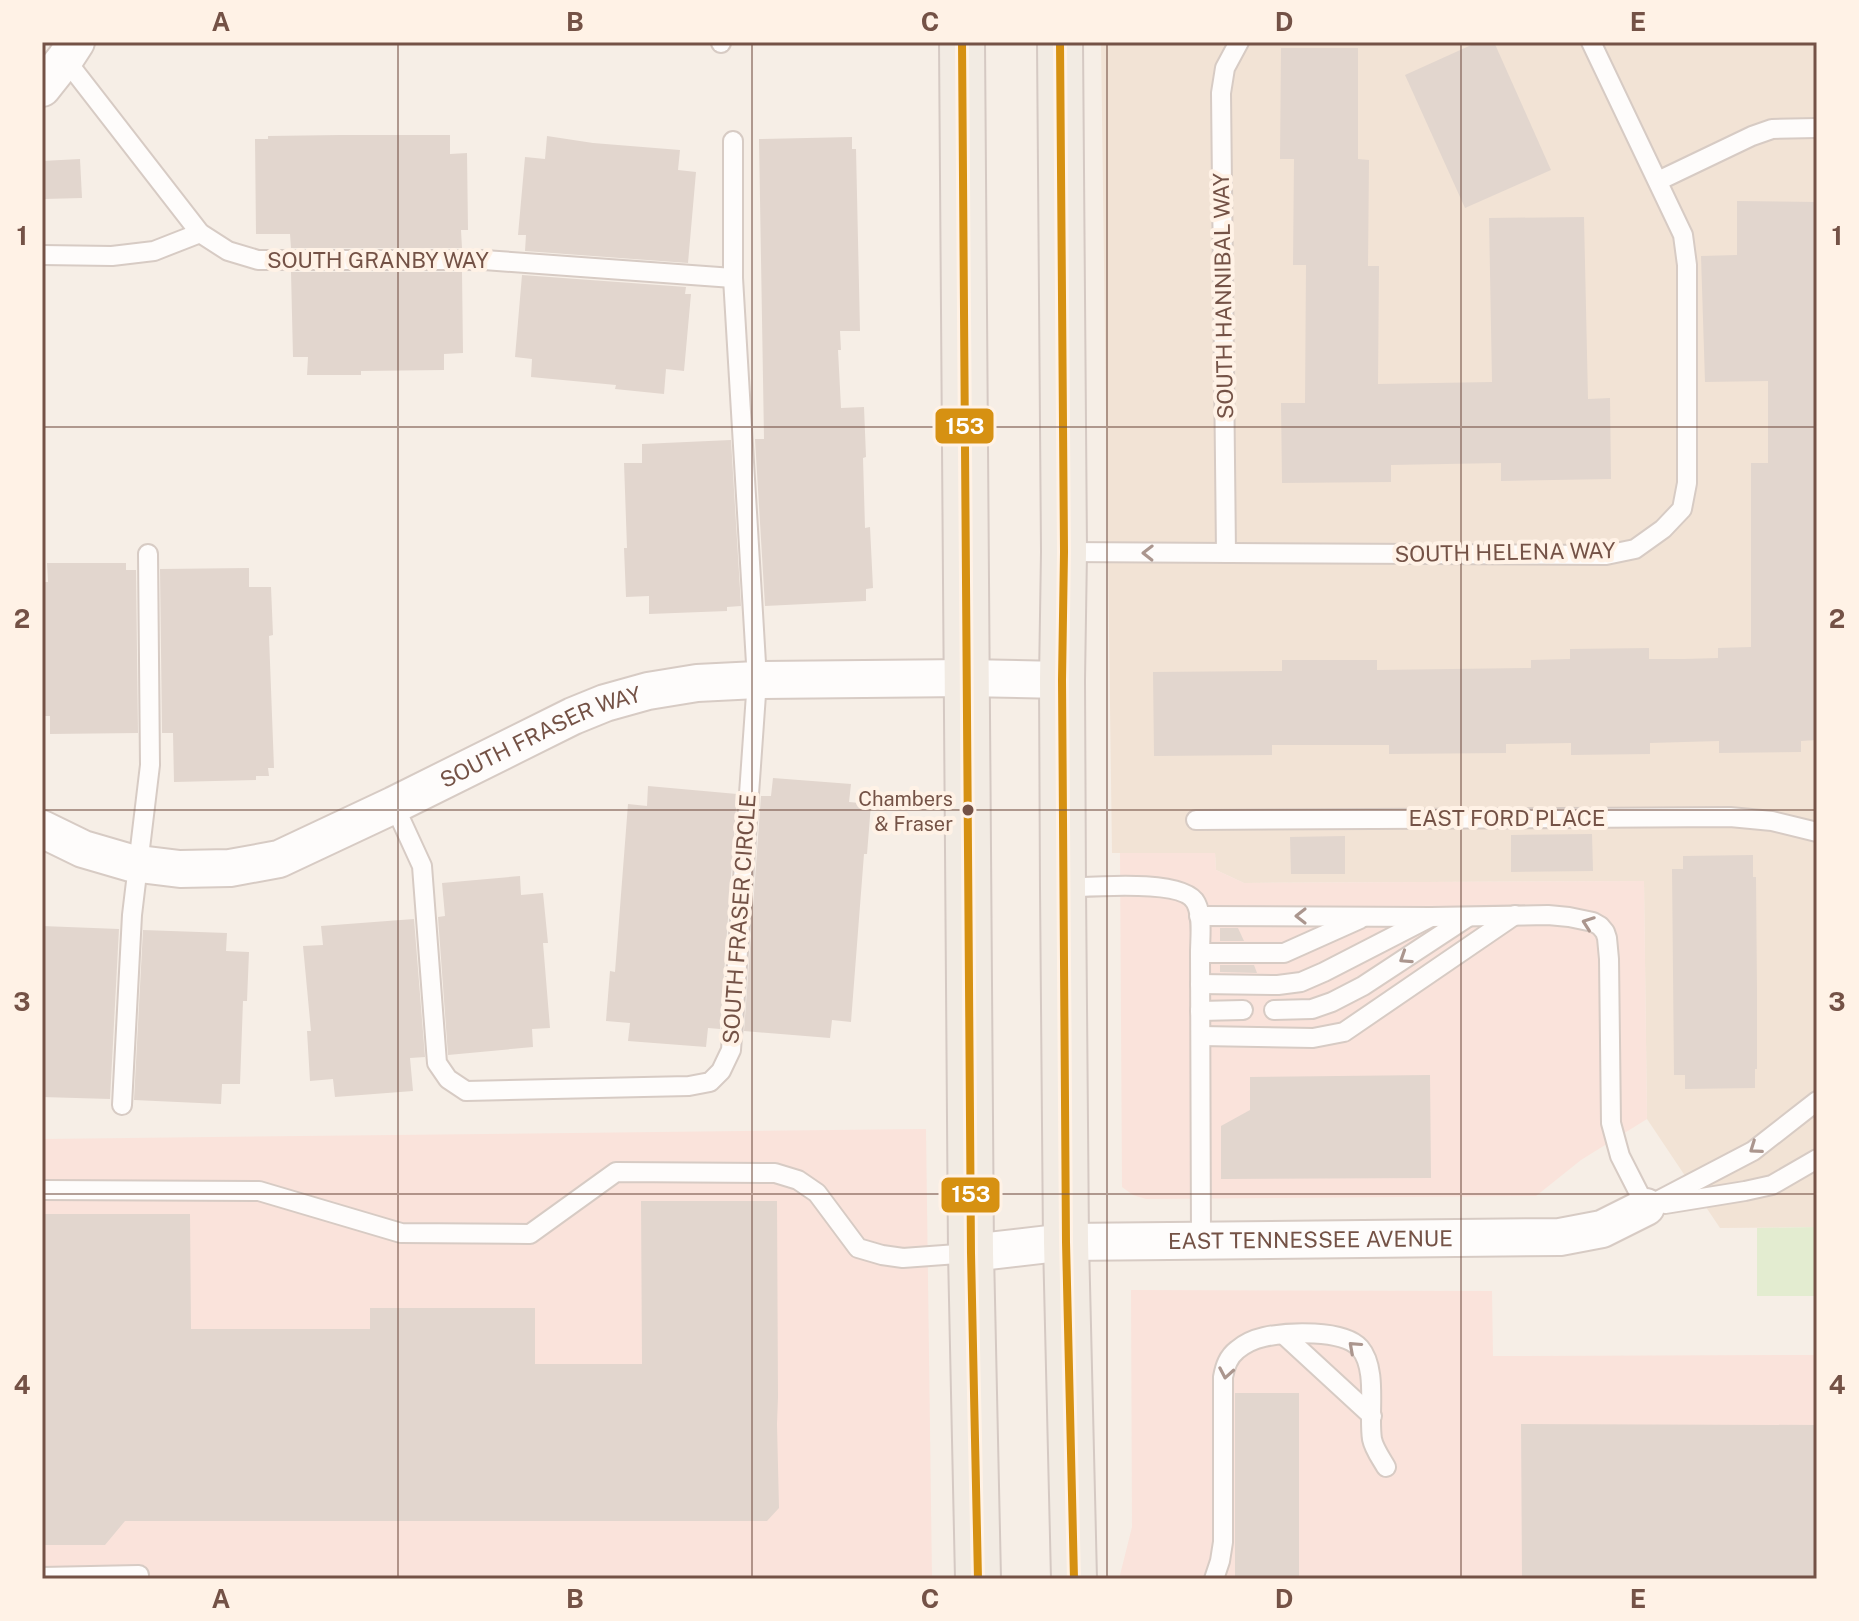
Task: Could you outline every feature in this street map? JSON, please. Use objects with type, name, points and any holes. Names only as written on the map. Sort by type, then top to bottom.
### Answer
[{"type":"main road","points":[[962,42],[971,1253],[978,1579]]},
{"type":"main road","points":[[1060,42],[1066,1242],[1074,1579]]},
{"type":"street","points":[[42,88],[70,51]]},
{"type":"street","name":"SOUTH FRASER WAY","points":[[42,829],[83,849],[138,863],[180,869],[230,868],[279,859],[546,729],[605,703],[648,691],[697,683],[757,680],[1062,680]]},
{"type":"street","name":"EAST TENNESSEE AVENUE","points":[[971,1253],[1066,1242],[1560,1237],[1602,1229],[1646,1207]]},
{"type":"lane","name":"SOUTH HANNIBAL WAY","points":[[1226,553],[1221,93],[1225,68],[1239,42]]},
{"type":"lane","name":"SOUTH HELENA WAY","points":[[1064,552],[1606,555],[1635,549],[1663,529],[1682,509],[1687,483],[1687,265],[1683,235],[1591,42]]},
{"type":"lane","name":"SOUTH GRANBY WAY","points":[[70,51],[200,233],[228,251],[258,260],[484,260],[733,278]]},
{"type":"lane","points":[[1658,181],[1772,129],[1817,128]]},
{"type":"lane","points":[[733,141],[733,278],[757,680]]},
{"type":"lane","points":[[42,255],[112,256],[140,253],[154,251],[200,233]]},
{"type":"lane","points":[[122,1105],[132,915],[150,765],[148,554]]},
{"type":"lane","name":"SOUTH FRASER CIRCLE","points":[[394,805],[422,866],[437,1063],[448,1079],[466,1091],[689,1086],[710,1082],[721,1071],[731,1050],[757,680]]},
{"type":"lane","name":"EAST FORD PLACE","points":[[1196,820],[1730,817],[1772,821],[1817,832]]},
{"type":"lane","points":[[1063,888],[1173,888],[1191,896],[1196,902],[1200,953],[1201,1241]]},
{"type":"lane","points":[[1274,1010],[1312,1009],[1332,1002],[1363,986],[1470,915]]},
{"type":"lane","points":[[1201,1036],[1313,1038],[1344,1032],[1515,915]]},
{"type":"lane","points":[[1199,916],[1548,915],[1593,922],[1600,926],[1607,938],[1611,1123],[1620,1156],[1646,1207]]},
{"type":"lane","points":[[1200,953],[1284,953],[1366,916]]},
{"type":"lane","points":[[1200,984],[1278,985],[1301,982],[1431,917]]},
{"type":"lane","points":[[1200,1011],[1243,1010]]},
{"type":"lane","name":"EAST TENNESSEE AVENUE","points":[[1646,1207],[1753,1151],[1817,1101]]},
{"type":"lane","name":"EAST TENNESSEE AVENUE","points":[[1646,1207],[1772,1185],[1817,1159]]},
{"type":"lane","points":[[42,1190],[259,1191],[401,1233],[530,1234],[616,1172],[775,1173],[798,1180],[817,1193],[858,1248],[903,1258],[971,1253]]},
{"type":"lane","points":[[1284,1335],[1372,1416]]},
{"type":"lane","points":[[1214,1579],[1223,1542],[1223,1377],[1229,1358],[1247,1343],[1261,1337],[1284,1335],[1334,1336],[1361,1349],[1370,1377],[1373,1440],[1386,1467]]},
{"type":"lane","points":[[42,1577],[139,1575],[139,1579]]},
{"type":"shaded area","points":[[1101,42],[1817,42],[1817,1227],[1720,1228],[1647,1119],[1644,881],[1244,883],[1216,870],[1215,853],[1112,853]]},
{"type":"shaded area","points":[[1120,853],[1215,853],[1216,870],[1244,883],[1644,881],[1647,1119],[1581,1160],[1536,1196],[1146,1199],[1133,1195],[1122,1187]]},
{"type":"shaded area","points":[[926,1129],[932,1579],[42,1579],[42,1139]]},
{"type":"shaded area","points":[[1131,1290],[1492,1291],[1493,1356],[1817,1355],[1817,1579],[1119,1579],[1132,1527]]},
{"type":"green space","points":[[1817,1227],[1817,1296],[1757,1296],[1757,1228]]},
{"type":"building","points":[[1478,42],[1494,42],[1551,170],[1465,208],[1405,75]]},
{"type":"building","points":[[1281,48],[1358,48],[1358,159],[1369,160],[1368,266],[1379,266],[1378,384],[1492,382],[1489,218],[1584,217],[1588,399],[1610,398],[1611,479],[1501,481],[1501,463],[1391,465],[1391,482],[1282,483],[1281,403],[1305,403],[1306,265],[1293,265],[1294,159],[1280,159]]},
{"type":"building","points":[[450,135],[450,154],[467,153],[468,230],[461,230],[462,248],[291,248],[290,234],[256,234],[255,139]]},
{"type":"building","points":[[547,136],[680,150],[678,170],[696,172],[688,263],[525,251],[526,235],[518,235],[525,157],[545,159]]},
{"type":"building","points":[[852,137],[852,149],[856,149],[860,331],[840,331],[841,350],[838,350],[841,408],[864,407],[865,528],[870,527],[873,588],[866,589],[866,601],[765,606],[755,439],[764,439],[759,139]]},
{"type":"building","points":[[80,159],[82,198],[44,199],[42,161]]},
{"type":"building","points":[[1737,201],[1817,202],[1817,740],[1801,741],[1801,752],[1719,753],[1719,741],[1650,743],[1650,754],[1571,755],[1571,743],[1506,744],[1506,753],[1389,754],[1389,745],[1272,745],[1272,755],[1154,756],[1153,672],[1282,671],[1282,660],[1377,660],[1377,670],[1531,668],[1531,660],[1570,659],[1570,649],[1649,648],[1649,659],[1684,659],[1718,658],[1718,648],[1751,647],[1751,463],[1768,463],[1768,381],[1705,382],[1701,256],[1737,255]]},
{"type":"building","points":[[291,272],[462,272],[463,353],[444,354],[444,370],[307,375],[308,357],[293,357]]},
{"type":"building","points":[[522,275],[686,287],[685,294],[691,294],[684,371],[666,369],[664,394],[615,389],[616,385],[531,377],[532,359],[515,357]]},
{"type":"building","points":[[731,440],[741,606],[727,607],[727,611],[649,614],[649,596],[626,597],[624,463],[642,463],[642,444]]},
{"type":"building","points":[[47,563],[126,563],[126,570],[136,570],[138,733],[50,734],[50,716],[42,716],[42,582],[48,582]]},
{"type":"building","points":[[249,568],[249,587],[271,587],[273,635],[269,636],[274,768],[268,768],[269,776],[256,776],[256,780],[174,782],[173,733],[162,733],[160,569]]},
{"type":"building","points":[[773,778],[851,784],[849,802],[871,804],[867,854],[864,854],[851,1022],[832,1020],[830,1038],[744,1031],[761,796],[771,796]]},
{"type":"building","points":[[648,786],[737,794],[720,1029],[708,1028],[706,1047],[628,1041],[630,1023],[606,1021],[610,971],[615,972],[628,804],[647,806]]},
{"type":"building","points":[[1592,834],[1593,871],[1511,872],[1511,835]]},
{"type":"building","points":[[1345,836],[1345,874],[1291,874],[1290,837]]},
{"type":"building","points":[[1753,855],[1757,991],[1755,1088],[1685,1089],[1685,1075],[1674,1075],[1672,869],[1683,869],[1683,856]]},
{"type":"building","points":[[520,876],[521,895],[543,893],[548,943],[543,943],[550,1028],[532,1029],[533,1047],[448,1055],[438,917],[445,916],[442,883]]},
{"type":"building","points":[[414,919],[425,1057],[410,1058],[413,1091],[335,1097],[333,1079],[310,1081],[307,1031],[311,1031],[303,946],[323,945],[321,926]]},
{"type":"building","points":[[42,926],[119,929],[110,1099],[42,1097]]},
{"type":"building","points":[[1220,928],[1238,928],[1244,941],[1220,941]]},
{"type":"building","points":[[143,930],[227,933],[226,951],[249,952],[247,1001],[243,1001],[240,1084],[222,1084],[221,1104],[134,1100]]},
{"type":"building","points":[[1220,965],[1254,965],[1257,973],[1220,972]]},
{"type":"building","points":[[1430,1075],[1431,1178],[1221,1179],[1221,1126],[1250,1110],[1250,1077]]},
{"type":"building","points":[[641,1201],[777,1201],[779,1508],[767,1521],[125,1521],[105,1545],[42,1545],[42,1214],[190,1214],[191,1329],[370,1329],[370,1308],[535,1308],[535,1364],[642,1364]]},
{"type":"building","points":[[1235,1393],[1299,1393],[1299,1579],[1235,1579]]},
{"type":"building","points":[[1521,1424],[1817,1425],[1817,1579],[1522,1579]]},
{"type":"transit line","name":"153","points":[[962,42],[971,1253],[978,1579]]},
{"type":"transit line","name":"153","points":[[1060,42],[1066,1242],[1074,1579]]},
{"type":"place","name":"Chambers & Fraser","points":[[968,810]]}]
